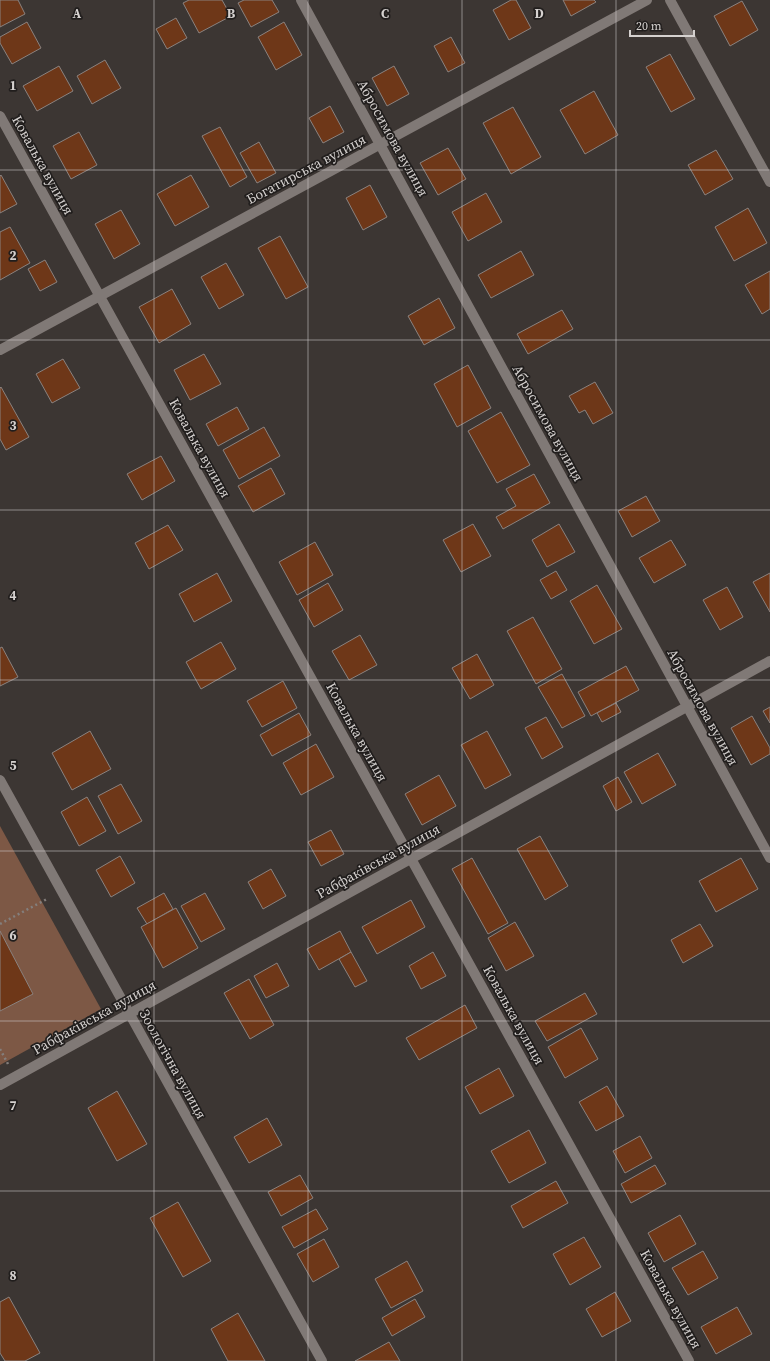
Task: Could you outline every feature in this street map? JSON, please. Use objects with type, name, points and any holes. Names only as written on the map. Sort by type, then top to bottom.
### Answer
[{"type":"street","name":"Абросимова вулиця","points":[[301,0],[686,707],[770,858]]},
{"type":"street","name":"Богатирська вулиця","points":[[0,350],[647,0]]},
{"type":"street","points":[[670,0],[770,182]]},
{"type":"street","name":"Ковалька вулиця","points":[[0,116],[689,1361]]},
{"type":"street","name":"Рабфаківська вулиця","points":[[0,1085],[770,661]]},
{"type":"street","name":"Зоологічна вулиця","points":[[0,780],[322,1361]]},
{"type":"path","points":[[0,924],[47,899]]},
{"type":"shaded area","points":[[0,826],[101,1009],[0,1065]]},
{"type":"building","points":[[0,0],[18,0],[25,14],[0,27]]},
{"type":"building","points":[[189,0],[222,0],[231,16],[199,33],[183,3]]},
{"type":"building","points":[[244,0],[272,0],[279,12],[251,27],[238,3]]},
{"type":"building","points":[[511,0],[516,0],[531,28],[509,40],[493,10]]},
{"type":"building","points":[[563,0],[594,0],[596,2],[571,16]]},
{"type":"building","points":[[742,1],[758,30],[730,46],[714,16]]},
{"type":"building","points":[[176,18],[187,38],[167,49],[156,29]]},
{"type":"building","points":[[27,22],[41,48],[12,64],[0,43],[0,37]]},
{"type":"building","points":[[284,22],[302,55],[276,70],[258,37]]},
{"type":"building","points":[[451,37],[465,63],[448,72],[434,46]]},
{"type":"building","points":[[670,54],[695,99],[671,112],[646,67]]},
{"type":"building","points":[[105,60],[121,88],[92,104],[77,76]]},
{"type":"building","points":[[59,66],[73,91],[37,111],[23,86]]},
{"type":"building","points":[[394,66],[409,94],[387,106],[372,78]]},
{"type":"building","points":[[594,91],[618,135],[585,154],[560,110]]},
{"type":"building","points":[[330,106],[344,132],[323,143],[309,118]]},
{"type":"building","points":[[513,107],[541,157],[511,174],[483,123]]},
{"type":"building","points":[[220,127],[247,177],[230,187],[202,136]]},
{"type":"building","points":[[79,132],[97,165],[71,179],[53,146]]},
{"type":"building","points":[[259,142],[276,173],[257,183],[240,153]]},
{"type":"building","points":[[448,148],[466,179],[438,195],[420,163]]},
{"type":"building","points":[[716,150],[733,179],[705,195],[688,165]]},
{"type":"building","points":[[1,175],[17,204],[0,213],[0,176]]},
{"type":"building","points":[[191,175],[209,207],[175,226],[157,194]]},
{"type":"building","points":[[370,185],[387,217],[363,230],[346,198]]},
{"type":"building","points":[[486,193],[502,222],[468,241],[452,212]]},
{"type":"building","points":[[748,208],[767,243],[734,261],[715,227]]},
{"type":"building","points":[[121,210],[140,244],[114,259],[95,224]]},
{"type":"building","points":[[10,227],[30,263],[0,280],[0,232]]},
{"type":"building","points":[[280,236],[308,287],[286,299],[258,248]]},
{"type":"building","points":[[521,251],[534,275],[491,298],[478,275]]},
{"type":"building","points":[[45,260],[57,282],[40,291],[28,269]]},
{"type":"building","points":[[226,263],[244,295],[219,309],[201,277]]},
{"type":"building","points":[[770,271],[770,309],[762,314],[745,285]]},
{"type":"building","points":[[172,289],[191,324],[159,343],[139,307]]},
{"type":"building","points":[[439,298],[455,328],[424,345],[408,316]]},
{"type":"building","points":[[562,310],[573,329],[528,354],[517,334]]},
{"type":"building","points":[[204,354],[221,384],[190,400],[174,370]]},
{"type":"building","points":[[63,359],[80,388],[52,403],[36,374]]},
{"type":"building","points":[[468,365],[491,408],[457,427],[434,384]]},
{"type":"building","points":[[595,382],[613,413],[593,424],[585,410],[579,413],[569,396]]},
{"type":"building","points":[[1,387],[29,437],[6,450],[0,439]]},
{"type":"building","points":[[237,407],[249,429],[218,446],[206,424]]},
{"type":"building","points":[[501,412],[530,465],[497,483],[468,431]]},
{"type":"building","points":[[264,427],[280,456],[239,479],[223,450]]},
{"type":"building","points":[[161,456],[175,481],[142,500],[127,474]]},
{"type":"building","points":[[271,468],[285,494],[253,512],[238,486]]},
{"type":"building","points":[[534,474],[550,503],[503,529],[496,517],[516,506],[506,489]]},
{"type":"building","points":[[646,496],[660,521],[632,537],[618,511]]},
{"type":"building","points":[[473,524],[491,556],[461,572],[443,540]]},
{"type":"building","points":[[559,524],[575,552],[547,567],[532,540]]},
{"type":"building","points":[[168,525],[183,550],[149,569],[135,543]]},
{"type":"building","points":[[671,540],[686,565],[654,583],[639,558]]},
{"type":"building","points":[[315,542],[333,575],[297,595],[279,562]]},
{"type":"building","points":[[556,571],[567,590],[551,599],[540,580]]},
{"type":"building","points":[[217,573],[232,601],[194,622],[179,594]]},
{"type":"building","points":[[770,573],[770,612],[753,582]]},
{"type":"building","points":[[328,583],[343,610],[314,627],[299,600]]},
{"type":"building","points":[[597,585],[622,629],[594,644],[570,601]]},
{"type":"building","points":[[727,587],[743,617],[720,630],[703,600]]},
{"type":"building","points":[[533,617],[562,669],[536,684],[507,631]]},
{"type":"building","points":[[360,635],[377,665],[349,680],[332,651]]},
{"type":"building","points":[[221,642],[236,669],[201,689],[186,662]]},
{"type":"building","points":[[2,647],[18,677],[0,686],[0,648]]},
{"type":"building","points":[[477,654],[494,685],[470,699],[452,668]]},
{"type":"building","points":[[626,666],[639,690],[591,716],[578,692]]},
{"type":"building","points":[[562,674],[585,716],[562,728],[538,687]]},
{"type":"building","points":[[283,681],[297,708],[262,727],[247,701]]},
{"type":"building","points":[[616,703],[621,712],[602,722],[597,713]]},
{"type":"building","points":[[770,707],[770,723],[763,711]]},
{"type":"building","points":[[299,713],[311,735],[272,756],[260,735]]},
{"type":"building","points":[[752,716],[770,748],[770,754],[751,765],[731,728]]},
{"type":"building","points":[[546,717],[563,747],[542,759],[525,728]]},
{"type":"building","points":[[90,731],[111,769],[72,790],[52,753]]},
{"type":"building","points":[[487,731],[511,775],[485,789],[461,745]]},
{"type":"building","points":[[316,744],[334,777],[301,795],[283,763]]},
{"type":"building","points":[[658,753],[676,785],[642,804],[624,772]]},
{"type":"building","points":[[439,775],[456,806],[422,825],[405,794]]},
{"type":"building","points":[[618,777],[632,802],[616,811],[603,786]]},
{"type":"building","points":[[121,784],[142,821],[118,834],[98,796]]},
{"type":"building","points":[[87,797],[106,831],[79,846],[61,812]]},
{"type":"building","points":[[331,830],[344,854],[321,866],[308,842]]},
{"type":"building","points":[[540,836],[568,886],[545,900],[517,849]]},
{"type":"building","points":[[120,856],[135,883],[111,897],[96,870]]},
{"type":"building","points":[[472,858],[508,923],[488,934],[452,869]]},
{"type":"building","points":[[741,858],[758,889],[716,912],[699,881]]},
{"type":"building","points":[[271,869],[286,896],[263,909],[248,882]]},
{"type":"building","points":[[164,893],[173,909],[147,924],[137,908]]},
{"type":"building","points":[[205,893],[225,929],[201,942],[181,906]]},
{"type":"building","points":[[411,900],[425,927],[377,954],[362,927]]},
{"type":"building","points":[[176,908],[198,948],[163,968],[141,927]]},
{"type":"building","points":[[515,922],[534,956],[506,971],[488,938]]},
{"type":"building","points":[[700,924],[713,946],[683,963],[671,940]]},
{"type":"building","points":[[0,931],[33,994],[0,1011]]},
{"type":"building","points":[[340,931],[351,952],[319,970],[307,949]]},
{"type":"building","points":[[351,952],[367,981],[355,987],[339,959]]},
{"type":"building","points":[[433,952],[446,976],[421,989],[409,966]]},
{"type":"building","points":[[277,963],[289,986],[266,998],[254,976]]},
{"type":"building","points":[[249,979],[274,1025],[250,1039],[224,993]]},
{"type":"building","points":[[585,993],[597,1014],[547,1041],[535,1021]]},
{"type":"building","points":[[465,1005],[477,1028],[419,1060],[406,1038]]},
{"type":"building","points":[[581,1028],[598,1059],[565,1078],[548,1047]]},
{"type":"building","points":[[499,1068],[514,1096],[480,1114],[465,1087]]},
{"type":"building","points":[[607,1086],[624,1116],[596,1131],[579,1102]]},
{"type":"building","points":[[117,1091],[147,1144],[117,1161],[88,1108]]},
{"type":"building","points":[[267,1118],[282,1145],[249,1163],[234,1137]]},
{"type":"building","points":[[529,1130],[546,1163],[509,1183],[491,1151]]},
{"type":"building","points":[[640,1136],[652,1158],[625,1173],[613,1151]]},
{"type":"building","points":[[655,1165],[666,1184],[631,1203],[621,1184]]},
{"type":"building","points":[[300,1175],[313,1198],[281,1216],[268,1192]]},
{"type":"building","points":[[556,1181],[568,1203],[523,1228],[511,1206]]},
{"type":"building","points":[[178,1202],[211,1261],[183,1277],[150,1218]]},
{"type":"building","points":[[316,1209],[328,1229],[294,1248],[282,1227]]},
{"type":"building","points":[[680,1215],[696,1244],[664,1262],[648,1233]]},
{"type":"building","points":[[584,1237],[601,1267],[570,1285],[553,1254]]},
{"type":"building","points":[[324,1239],[339,1267],[313,1282],[297,1254]]},
{"type":"building","points":[[703,1251],[718,1278],[688,1295],[672,1268]]},
{"type":"building","points":[[407,1261],[423,1291],[391,1308],[375,1279]]},
{"type":"building","points":[[615,1292],[631,1321],[602,1337],[586,1309]]},
{"type":"building","points":[[9,1297],[40,1353],[25,1361],[5,1361],[0,1353],[0,1302]]},
{"type":"building","points":[[415,1299],[425,1317],[392,1336],[382,1318]]},
{"type":"building","points":[[737,1307],[752,1334],[716,1354],[701,1327]]},
{"type":"building","points":[[238,1313],[265,1361],[228,1361],[211,1329]]},
{"type":"building","points":[[389,1342],[400,1361],[355,1361]]}]
